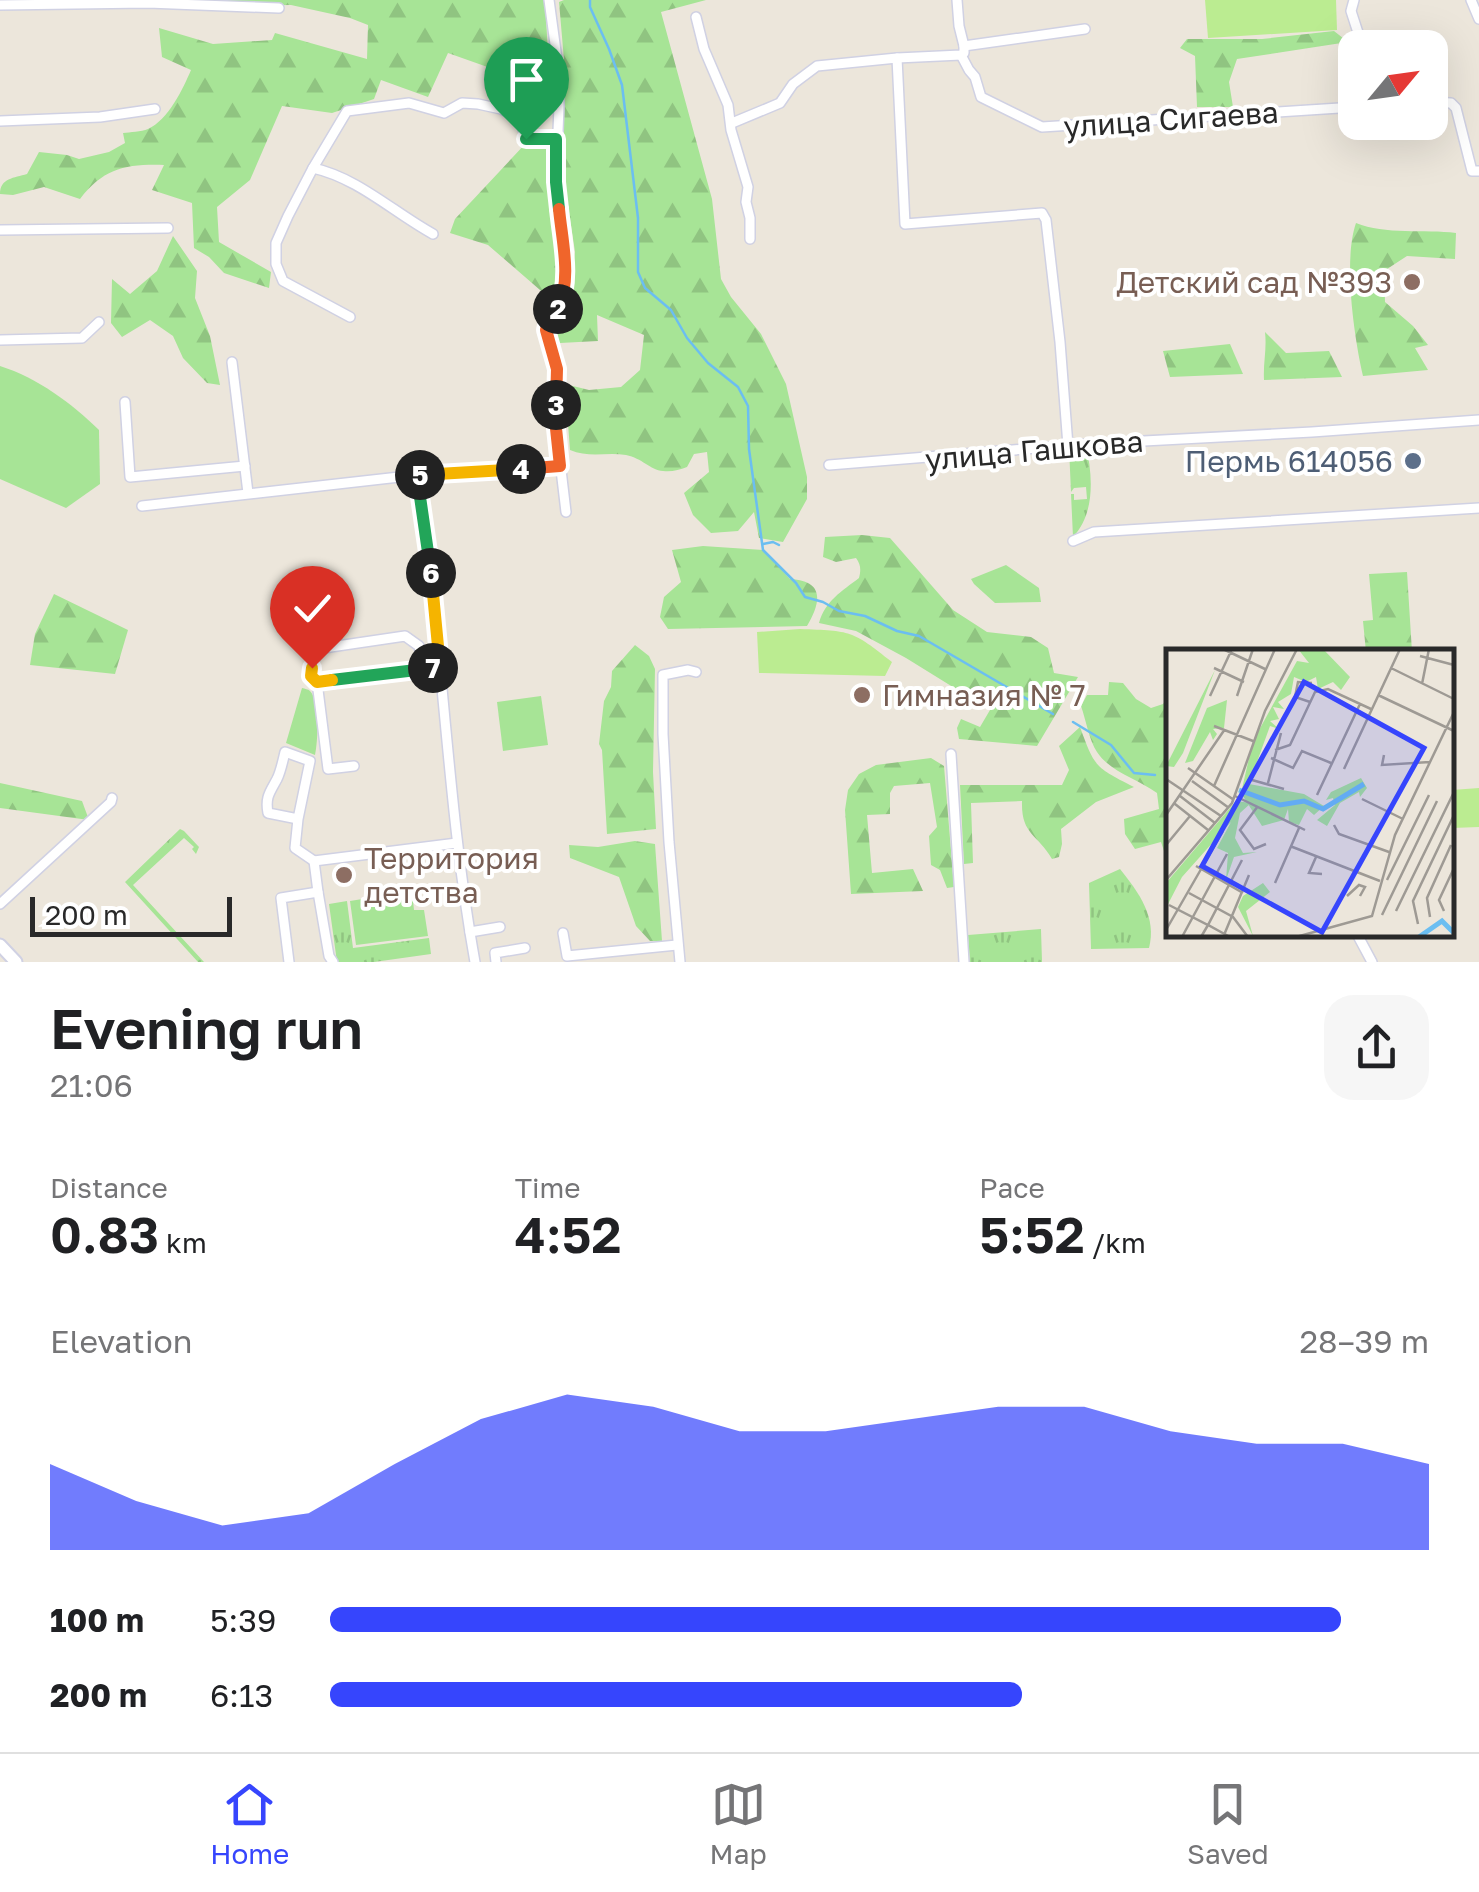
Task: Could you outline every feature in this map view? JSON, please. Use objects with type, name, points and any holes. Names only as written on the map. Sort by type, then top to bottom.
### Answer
[{"type":"main road","points":[[0,945],[16,962]]},
{"type":"street","points":[[549,0],[558,66],[556,182],[566,273],[560,306],[548,322],[547,338],[557,369],[555,419],[566,512]]},
{"type":"street","name":"улица Сигаева","points":[[957,0],[963,51],[982,98],[1042,127],[1338,108]]},
{"type":"street","points":[[1354,0],[1351,11],[1358,30]]},
{"type":"street","points":[[1471,0],[1479,18]]},
{"type":"street","points":[[0,4],[148,3],[280,8]]},
{"type":"street","points":[[696,17],[704,49],[728,105],[731,130],[748,186],[750,239]]},
{"type":"street","points":[[732,123],[780,104],[793,84],[818,66],[963,51],[1085,28]]},
{"type":"street","points":[[896,58],[905,224],[1042,212],[1046,220],[1068,446]]},
{"type":"street","points":[[350,318],[283,281],[276,264],[276,243],[313,168],[347,112],[409,103],[444,113],[462,103],[478,104],[513,115],[521,123],[526,139],[556,139]]},
{"type":"street","points":[[1448,103],[1456,108],[1476,171]]},
{"type":"street","points":[[0,121],[154,109]]},
{"type":"street","points":[[313,168],[330,172],[377,197],[433,234]]},
{"type":"street","points":[[0,230],[168,228]]},
{"type":"street","points":[[0,340],[82,338],[99,322]]},
{"type":"street","points":[[232,362],[248,493]]},
{"type":"street","points":[[125,402],[130,476],[244,466]]},
{"type":"street","name":"улица Гашкова","points":[[829,464],[1479,420]]},
{"type":"street","points":[[142,506],[417,476],[560,466]]},
{"type":"street","points":[[417,476],[431,569],[457,843],[475,962]]},
{"type":"street","points":[[1073,541],[1094,532],[1479,508]]},
{"type":"street","points":[[354,766],[328,770],[317,682],[311,674],[317,648],[407,636],[420,648],[423,669]]},
{"type":"street","points":[[317,682],[440,667]]},
{"type":"street","points":[[680,962],[666,788],[664,675],[696,672]]},
{"type":"street","points":[[298,819],[268,813],[265,808],[285,752],[310,761],[295,848],[314,861],[457,843]]},
{"type":"street","points":[[951,754],[964,962]]},
{"type":"street","points":[[0,904],[112,798]]},
{"type":"street","points":[[314,861],[333,962]]},
{"type":"street","points":[[289,962],[281,898],[318,892]]},
{"type":"street","points":[[470,932],[500,927]]},
{"type":"street","points":[[563,933],[566,956],[677,945]]},
{"type":"street","points":[[1359,937],[1372,962]]},
{"type":"street","points":[[496,962],[495,954],[525,948]]},
{"type":"green space","points":[[200,0],[545,0],[550,89],[448,53],[428,97],[381,80],[374,99],[332,113],[282,106],[250,180],[217,207],[219,242],[271,272],[269,288],[224,273],[194,248],[192,203],[152,190],[164,165],[138,166],[107,174],[80,199],[44,187],[13,195],[0,194],[5,182],[27,174],[39,152],[79,159],[109,152],[125,143],[123,133],[148,129],[162,119],[191,70],[162,57],[159,28],[213,44],[272,40],[275,33],[367,59],[368,25],[350,18],[291,5],[223,6]]},
{"type":"green space","points":[[706,0],[661,12],[712,199],[721,279],[761,334],[786,384],[807,477],[807,499],[783,542],[759,538],[754,512],[738,531],[711,533],[693,515],[684,493],[709,472],[707,452],[694,454],[687,467],[666,471],[626,455],[570,450],[565,384],[589,390],[621,387],[640,370],[644,335],[597,315],[598,341],[560,343],[550,331],[568,298],[575,252],[562,165],[564,60],[559,2]]},
{"type":"green space","points":[[1205,0],[1336,0],[1337,30],[1208,38]]},
{"type":"green space","points":[[1334,31],[1338,34],[1338,44],[1237,59],[1229,82],[1233,107],[1197,107],[1195,56],[1180,48],[1187,39],[1262,39]]},
{"type":"green space","points":[[527,142],[551,143],[563,272],[562,292],[555,303],[488,245],[450,233],[455,219]]},
{"type":"green space","points":[[1356,223],[1392,230],[1456,233],[1455,259],[1407,256],[1384,271],[1385,302],[1428,345],[1415,348],[1428,370],[1363,376],[1350,277]]},
{"type":"green space","points":[[173,236],[197,271],[195,298],[210,336],[220,385],[207,383],[183,358],[173,336],[150,320],[122,337],[111,323],[112,279],[130,294],[157,271]]},
{"type":"green space","points":[[1265,332],[1286,353],[1329,351],[1342,377],[1264,380]]},
{"type":"green space","points":[[1230,344],[1243,374],[1170,377],[1163,351]]},
{"type":"green space","points":[[0,366],[53,392],[99,430],[100,484],[66,508],[0,479]]},
{"type":"green space","points":[[1086,446],[1089,506],[1073,537],[1071,494],[1074,500],[1087,499],[1086,487],[1071,492],[1069,448]]},
{"type":"green space","points":[[825,537],[890,538],[953,610],[987,632],[1031,637],[1048,648],[1054,673],[1078,677],[1037,746],[959,739],[957,728],[961,719],[980,727],[990,710],[856,631],[819,623],[830,603],[859,578],[860,572],[856,558],[836,562],[823,557]]},
{"type":"green space","points":[[703,546],[763,550],[790,579],[809,584],[817,601],[807,626],[668,629],[660,617],[664,597],[681,582],[672,550]]},
{"type":"green space","points":[[1006,565],[1039,588],[1041,602],[995,603],[971,579]]},
{"type":"green space","points":[[1407,572],[1412,649],[1366,649],[1363,621],[1373,620],[1369,574]]},
{"type":"green space","points":[[54,594],[128,630],[115,674],[30,665],[35,634]]},
{"type":"green space","points":[[800,629],[850,634],[892,662],[885,676],[759,673],[757,632]]},
{"type":"green space","points":[[635,645],[649,656],[655,669],[656,829],[607,834],[599,744],[604,701],[611,687],[612,671]]},
{"type":"green space","points":[[1109,682],[1123,683],[1136,699],[1151,708],[1166,700],[1166,857],[1161,842],[1135,849],[1125,834],[1124,819],[1159,809],[1157,793],[1109,765],[1097,752],[1081,706],[1087,695],[1108,695]]},
{"type":"green space","points":[[302,688],[310,691],[315,703],[315,755],[286,743]]},
{"type":"green space","points":[[541,696],[548,745],[503,751],[497,702]]},
{"type":"green space","points":[[1080,727],[1098,765],[1134,787],[1096,802],[1061,829],[1059,857],[1052,859],[1027,827],[1022,801],[971,803],[973,863],[964,864],[960,785],[1062,785],[1069,770],[1059,746]]},
{"type":"green space","points":[[931,758],[944,766],[954,887],[947,888],[940,870],[931,865],[929,836],[937,827],[930,783],[894,786],[890,814],[867,815],[872,873],[913,869],[923,891],[851,894],[845,810],[848,790],[859,774],[876,765]]},
{"type":"green space","points":[[0,783],[82,801],[89,820],[0,808]]},
{"type":"green space","points":[[1479,788],[1479,827],[1454,828],[1454,790]]},
{"type":"green space","points":[[180,829],[199,847],[196,854],[184,838],[133,885],[204,962],[198,962],[125,882]]},
{"type":"green space","points":[[635,841],[655,844],[662,941],[650,941],[636,926],[619,877],[570,858],[569,845],[598,847]]},
{"type":"green space","points":[[1120,869],[1140,896],[1148,916],[1149,948],[1091,949],[1089,883]]},
{"type":"green space","points":[[412,891],[414,910],[424,910],[428,936],[356,945],[350,901]]},
{"type":"green space","points":[[347,901],[353,948],[429,938],[431,954],[374,962],[337,962],[329,904]]},
{"type":"green space","points":[[1041,929],[1042,962],[970,962],[968,935]]},
{"type":"waterway","points":[[590,0],[622,85],[638,218],[638,272],[645,288],[671,310],[687,338],[708,363],[738,387],[748,406],[749,449],[763,550],[805,597],[919,636],[1053,714]]},
{"type":"waterway","points":[[763,544],[779,545]]},
{"type":"waterway","points":[[1073,722],[1111,745],[1134,773],[1155,775]]},
{"type":"place","name":"Детский сад №393","points":[[1412,282]]},
{"type":"place","name":"Пермь 614056","points":[[1413,461]]},
{"type":"place","name":"Гимназия № 7","points":[[862,695]]},
{"type":"place","name":"Территория детства","points":[[344,875]]},
{"type":"route","points":[[312,668],[311,676],[317,682],[440,667],[417,476],[560,466],[555,419],[557,369],[546,330],[560,306],[566,273],[556,182],[556,139],[526,139]]}]
